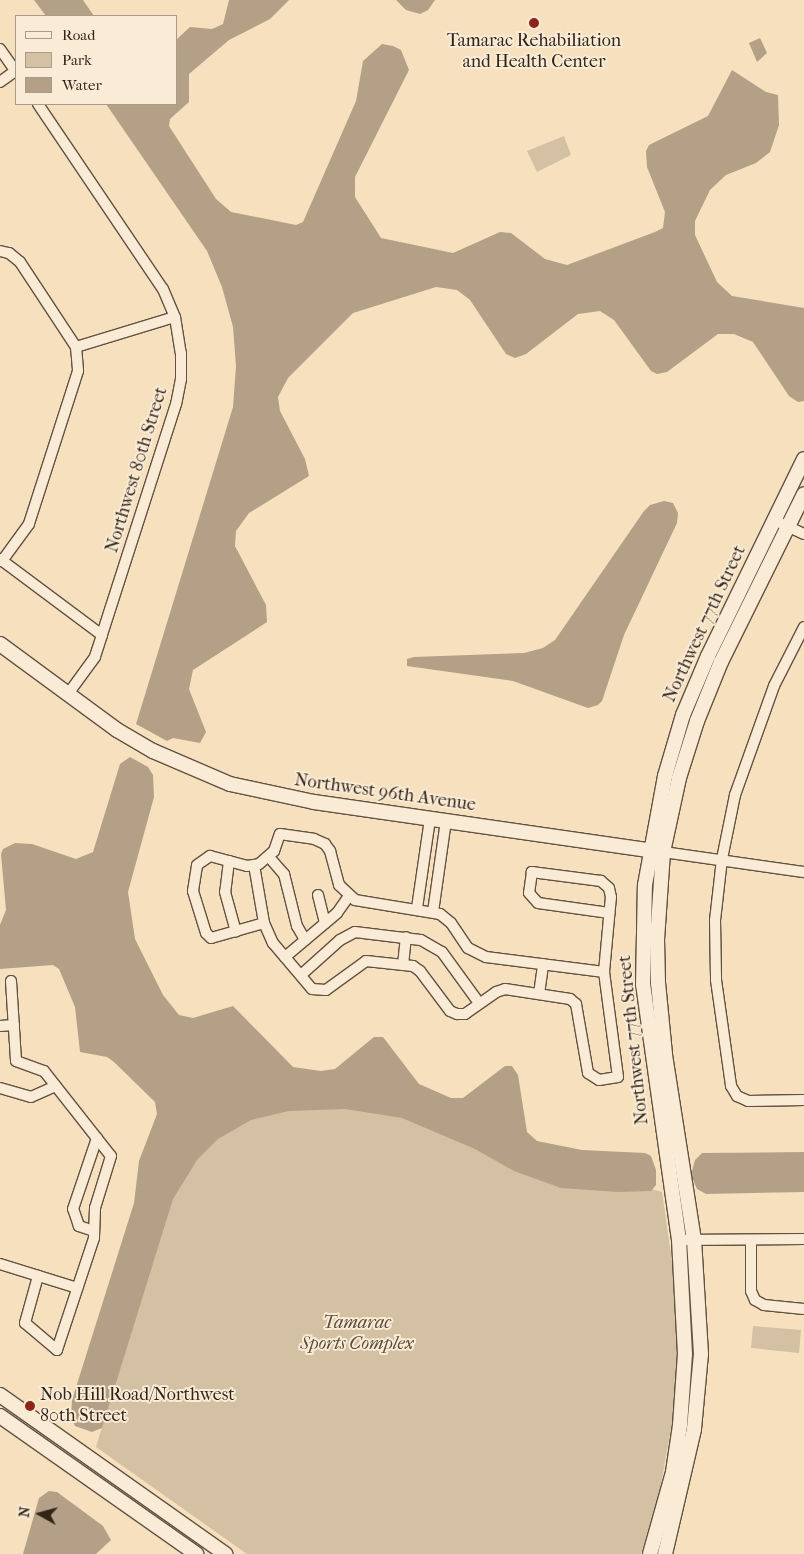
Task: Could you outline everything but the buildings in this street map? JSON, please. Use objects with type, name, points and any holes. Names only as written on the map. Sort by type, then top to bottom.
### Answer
[{"type":"street","points":[[0,49],[15,71]]},
{"type":"street","points":[[0,82],[15,73]]},
{"type":"street","name":"Northwest 80th Street","points":[[39,105],[163,289],[175,317],[181,353],[181,378],[176,404],[102,635],[95,656],[68,694]]},
{"type":"street","points":[[0,251],[9,253],[20,262],[76,347],[78,371],[29,524],[1,560],[102,635]]},
{"type":"street","points":[[76,347],[175,317]]},
{"type":"street","name":"Northwest 77th Street","points":[[650,1554],[673,1472],[684,1388],[684,1313],[679,1240],[643,985],[642,931],[657,851],[665,776],[683,715],[708,656],[804,459]]},
{"type":"street","name":"Northwest 77th Street","points":[[665,1554],[686,1475],[699,1389],[700,1313],[694,1240],[665,1054],[658,983],[657,851],[697,720],[721,662],[804,494]]},
{"type":"street","points":[[774,520],[804,534]]},
{"type":"street","points":[[804,627],[774,686],[753,739],[735,795],[722,859],[716,920],[716,980],[731,1086],[737,1096],[748,1101],[804,1100]]},
{"type":"street","name":"Northwest 96th Avenue","points":[[0,644],[117,730],[153,751],[230,784],[270,795],[804,872]]},
{"type":"street","points":[[417,908],[430,819]]},
{"type":"street","points":[[433,912],[446,821]]},
{"type":"street","points":[[264,923],[211,938],[206,933],[193,891],[197,865],[210,856],[254,865],[269,857],[280,834],[325,844],[330,851],[339,886],[348,896],[433,912],[451,923],[476,953],[604,972]]},
{"type":"street","points":[[269,857],[284,874],[297,926],[304,940]]},
{"type":"street","points":[[229,861],[225,892],[236,932]]},
{"type":"street","points":[[254,865],[264,923],[273,943],[312,988],[320,991],[326,990],[366,961],[403,965],[420,971],[450,1011],[465,1014],[505,990],[570,999],[576,1004],[588,1073],[599,1080],[618,1077],[604,972],[610,913],[609,888],[601,881],[532,872],[529,893],[538,903],[610,913]]},
{"type":"street","points":[[422,876],[438,879]]},
{"type":"street","points":[[318,895],[325,923]]},
{"type":"street","points":[[285,957],[325,923],[348,896]]},
{"type":"street","points":[[301,975],[340,940],[355,932],[421,940],[442,952],[480,1004]]},
{"type":"street","points":[[403,965],[406,938]]},
{"type":"street","points":[[539,994],[543,964]]},
{"type":"street","points":[[11,981],[16,1061],[44,1071],[111,1156],[95,1208],[94,1231],[78,1288],[57,1350],[25,1323],[38,1276]]},
{"type":"street","points":[[0,1026],[14,1025]]},
{"type":"street","points":[[0,1088],[31,1097],[56,1086]]},
{"type":"street","points":[[94,1231],[79,1226],[73,1209],[97,1138]]},
{"type":"street","points":[[679,1240],[804,1239]]},
{"type":"street","points":[[751,1240],[751,1291],[755,1300],[764,1305],[804,1309]]},
{"type":"street","points":[[0,1264],[78,1288]]},
{"type":"street","points":[[0,1395],[226,1554]]},
{"type":"street","points":[[0,1416],[196,1554]]},
{"type":"green space","points":[[564,136],[571,155],[537,172],[527,151]]},
{"type":"green space","name":"Tamarac Sports Complex","points":[[359,1105],[662,1192],[676,1289],[678,1350],[673,1418],[660,1489],[641,1554],[247,1554],[96,1447],[171,1196],[196,1156],[223,1129],[282,1106]]},
{"type":"green space","points":[[753,1326],[801,1330],[799,1353],[751,1348]]},
{"type":"water","points":[[34,0],[83,0],[93,15],[45,15]]},
{"type":"water","points":[[229,0],[289,0],[270,19],[229,40],[189,74],[189,102],[170,119],[169,126],[216,199],[231,212],[296,225],[303,222],[356,101],[363,61],[382,44],[393,46],[401,50],[409,70],[355,177],[355,197],[381,238],[453,253],[500,232],[511,233],[545,259],[567,265],[655,232],[663,228],[665,212],[647,167],[646,151],[649,145],[708,116],[732,70],[766,92],[778,95],[779,125],[770,152],[756,163],[726,175],[710,190],[695,221],[695,235],[717,282],[732,296],[804,308],[804,401],[798,402],[789,396],[753,342],[734,334],[718,334],[667,372],[657,374],[651,371],[614,320],[600,311],[578,314],[526,354],[515,358],[506,354],[470,300],[457,290],[436,287],[353,313],[288,378],[278,397],[280,411],[305,459],[309,476],[249,513],[236,531],[235,546],[266,605],[267,622],[193,670],[189,689],[206,732],[200,743],[173,738],[167,741],[136,724],[233,407],[236,366],[233,327],[222,287],[207,251],[107,105],[178,105],[178,38],[190,27],[212,29],[223,24]]},
{"type":"water","points":[[396,0],[435,0],[428,10],[420,14],[406,10]]},
{"type":"water","points":[[760,38],[767,53],[757,62],[749,43]]},
{"type":"water","points":[[664,501],[673,503],[678,513],[677,523],[624,635],[602,701],[598,705],[588,708],[513,681],[407,666],[407,659],[414,657],[524,653],[543,648],[555,640],[644,511],[650,505]]},
{"type":"water","points":[[130,757],[148,767],[153,775],[154,797],[128,892],[135,939],[163,995],[179,1015],[193,1018],[233,1006],[293,1067],[321,1071],[335,1069],[374,1037],[383,1037],[419,1084],[451,1098],[463,1098],[505,1066],[512,1066],[518,1075],[527,1132],[537,1141],[582,1150],[645,1153],[651,1156],[656,1170],[656,1185],[651,1191],[618,1192],[561,1188],[514,1171],[475,1149],[402,1118],[345,1109],[289,1111],[251,1120],[218,1139],[197,1160],[173,1199],[102,1428],[92,1432],[75,1426],[71,1417],[72,1400],[134,1203],[139,1161],[157,1114],[155,1102],[114,1062],[107,1057],[80,1052],[75,1007],[59,969],[53,965],[0,969],[0,925],[6,910],[1,854],[3,849],[15,843],[32,844],[76,859],[93,852],[120,764]]},
{"type":"water","points":[[804,1152],[804,1192],[706,1194],[697,1189],[691,1175],[695,1160],[702,1153]]},
{"type":"water","points":[[49,1491],[57,1492],[103,1526],[111,1540],[96,1554],[23,1554],[39,1498]]},
{"type":"place","name":"Tamarac Rehabiliation and Health Center","points":[[534,23]]},
{"type":"place","name":"Nob Hill Road/Northwest 80th Street","points":[[30,1406]]}]
